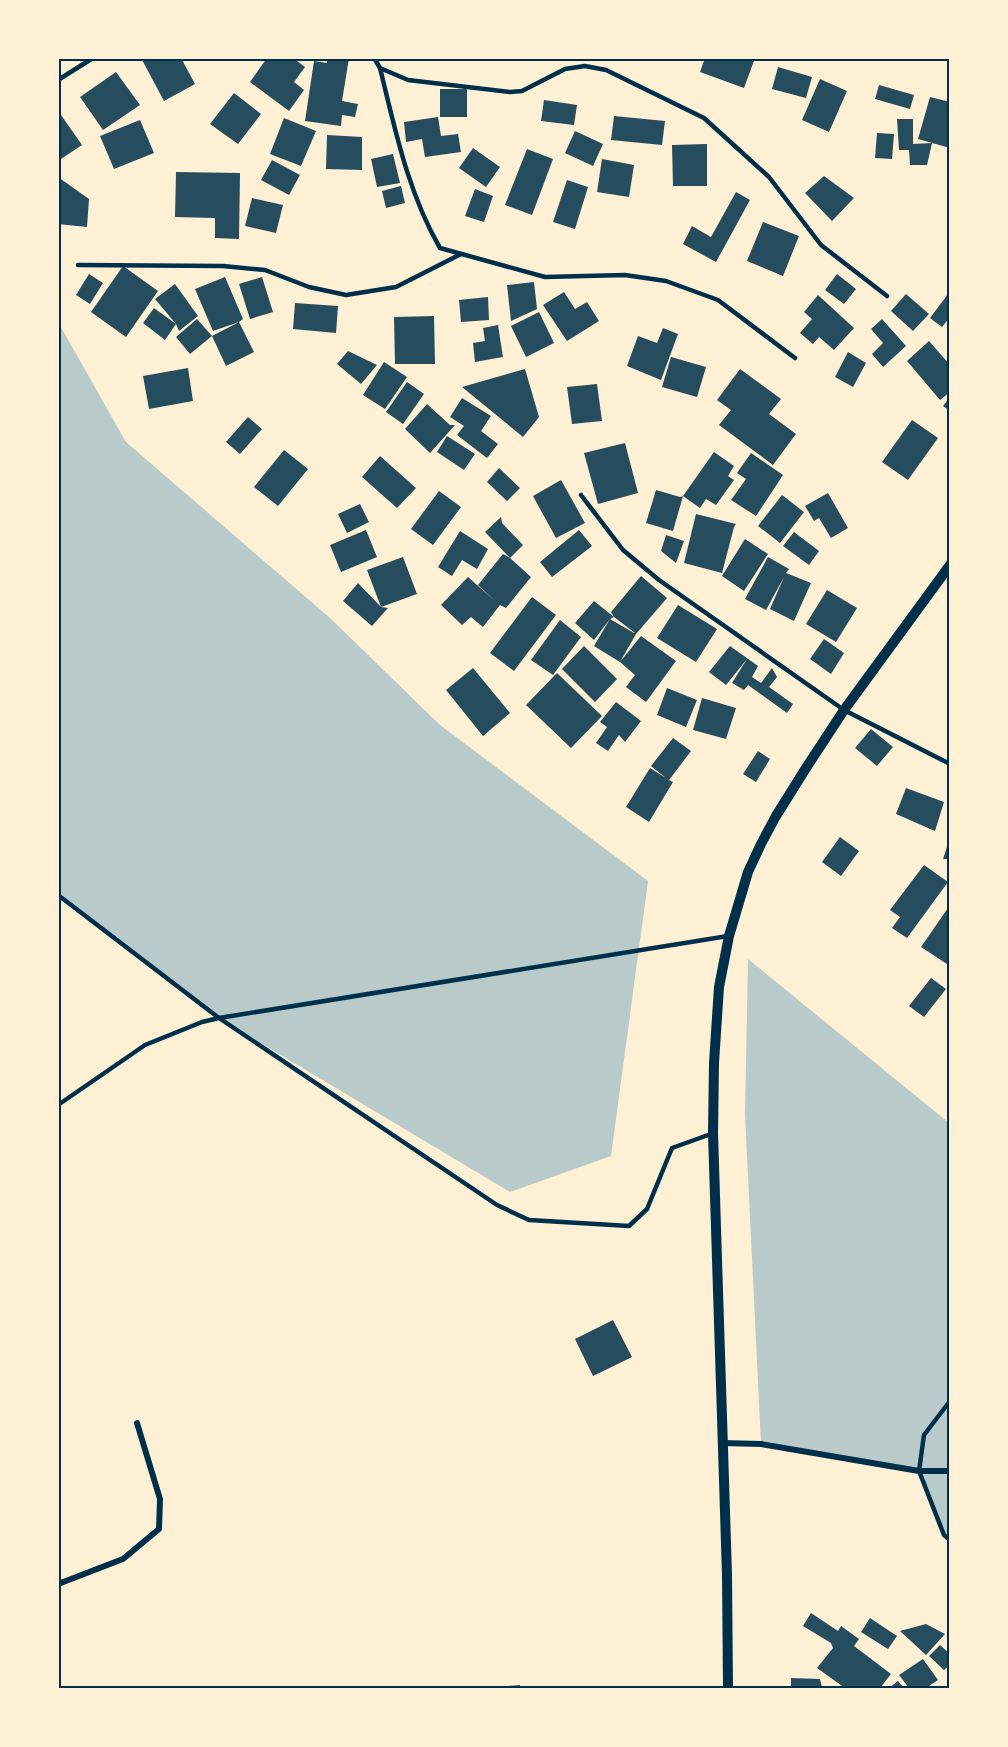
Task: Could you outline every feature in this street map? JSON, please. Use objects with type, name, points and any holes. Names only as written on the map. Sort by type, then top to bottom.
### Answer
[{"type":"street","points":[[728,1689],[713,1133],[714,1063],[719,987],[729,936],[748,872],[760,844],[844,710],[950,565]]},
{"type":"street","points":[[58,1584],[123,1559],[159,1529],[160,1498],[138,1423]]},
{"type":"street","points":[[722,1443],[761,1444],[919,1471],[950,1471]]},
{"type":"lane","points":[[58,80],[93,58]]},
{"type":"lane","points":[[374,58],[380,68],[403,160],[426,224],[440,248],[545,277],[625,274],[666,281],[718,300],[795,358]]},
{"type":"lane","points":[[380,68],[408,80],[510,92],[522,91],[565,69],[585,66],[606,70],[704,118],[769,177],[821,244],[887,296]]},
{"type":"lane","points":[[78,265],[223,266],[265,270],[309,287],[346,295],[396,287],[461,254]]},
{"type":"lane","points":[[581,495],[623,550],[659,580],[844,710],[950,764]]},
{"type":"lane","points":[[58,896],[219,1018],[454,1177],[497,1205],[529,1220],[629,1226],[647,1209],[672,1148],[713,1133]]},
{"type":"lane","points":[[58,1105],[145,1045],[202,1022],[729,936]]},
{"type":"lane","points":[[950,1401],[924,1435],[919,1471],[944,1535],[950,1540]]},
{"type":"shaded area","points":[[58,322],[126,442],[330,618],[440,725],[648,881],[611,1156],[510,1192],[219,1018],[59,895]]},
{"type":"shaded area","points":[[748,959],[949,1123],[949,1540],[944,1535],[919,1471],[761,1444],[745,1114]]},
{"type":"building","points":[[141,58],[181,58],[195,84],[164,101]]},
{"type":"building","points":[[267,58],[293,58],[305,67],[294,82],[304,90],[289,111],[250,82]]},
{"type":"building","points":[[327,58],[349,58],[342,101],[358,104],[355,117],[342,115],[341,126],[305,121],[314,61],[327,63]]},
{"type":"building","points":[[705,58],[755,58],[744,88],[700,72]]},
{"type":"building","points":[[778,67],[812,77],[806,98],[772,89]]},
{"type":"building","points":[[116,72],[140,105],[103,130],[80,97]]},
{"type":"building","points":[[820,79],[847,91],[829,132],[802,120]]},
{"type":"building","points":[[879,85],[914,95],[910,109],[875,99]]},
{"type":"building","points":[[440,89],[467,89],[467,117],[440,117]]},
{"type":"building","points":[[234,93],[261,114],[238,144],[210,124]]},
{"type":"building","points":[[930,97],[950,102],[950,148],[918,139]]},
{"type":"building","points":[[544,100],[577,105],[574,125],[541,121]]},
{"type":"building","points":[[61,115],[82,145],[58,161],[58,116]]},
{"type":"building","points":[[614,116],[665,121],[662,145],[611,140]]},
{"type":"building","points":[[438,117],[441,136],[458,134],[461,152],[425,157],[422,139],[406,142],[404,122]]},
{"type":"building","points":[[284,118],[316,131],[301,166],[270,154]]},
{"type":"building","points":[[897,119],[913,119],[913,144],[932,143],[927,165],[910,165],[909,150],[899,150]]},
{"type":"building","points":[[140,120],[154,153],[114,169],[100,136]]},
{"type":"building","points":[[575,131],[603,144],[593,166],[565,153]]},
{"type":"building","points":[[877,133],[894,134],[892,159],[875,158]]},
{"type":"building","points":[[327,135],[362,137],[362,170],[326,169]]},
{"type":"building","points":[[707,144],[707,186],[673,186],[672,145]]},
{"type":"building","points":[[473,148],[500,167],[486,187],[459,168]]},
{"type":"building","points":[[527,149],[553,159],[532,215],[505,205]]},
{"type":"building","points":[[393,154],[400,183],[377,187],[371,159]]},
{"type":"building","points":[[602,159],[634,165],[629,197],[597,192]]},
{"type":"building","points":[[272,160],[300,175],[289,195],[261,180]]},
{"type":"building","points":[[176,172],[240,173],[239,239],[215,238],[215,218],[175,217]]},
{"type":"building","points":[[824,176],[854,198],[832,221],[805,193]]},
{"type":"building","points":[[58,177],[89,199],[87,227],[58,224]]},
{"type":"building","points":[[567,180],[588,187],[575,229],[553,222]]},
{"type":"building","points":[[401,186],[405,203],[386,208],[382,191]]},
{"type":"building","points":[[475,189],[493,196],[484,222],[465,216]]},
{"type":"building","points":[[736,192],[750,200],[716,262],[683,244],[692,226],[711,237]]},
{"type":"building","points":[[252,198],[283,205],[276,233],[245,226]]},
{"type":"building","points":[[763,222],[799,236],[783,276],[747,261]]},
{"type":"building","points":[[123,266],[158,291],[126,337],[91,312]]},
{"type":"building","points":[[89,274],[103,283],[90,304],[76,295]]},
{"type":"building","points":[[837,274],[856,289],[844,304],[825,290]]},
{"type":"building","points":[[225,277],[243,319],[213,331],[195,289]]},
{"type":"building","points":[[262,277],[273,312],[250,319],[239,284]]},
{"type":"building","points":[[534,282],[537,309],[511,321],[507,285]]},
{"type":"building","points":[[175,284],[198,316],[179,331],[155,299]]},
{"type":"building","points":[[564,292],[575,309],[587,302],[599,321],[567,341],[543,305]]},
{"type":"building","points":[[906,294],[929,314],[913,331],[891,311]]},
{"type":"building","points":[[948,294],[950,295],[950,317],[942,327],[930,318]]},
{"type":"building","points":[[818,295],[854,328],[834,350],[819,337],[813,344],[800,333],[812,319],[804,312]]},
{"type":"building","points":[[488,297],[489,320],[461,322],[459,300]]},
{"type":"building","points":[[295,303],[338,306],[336,333],[293,329]]},
{"type":"building","points":[[154,308],[176,324],[165,340],[143,323]]},
{"type":"building","points":[[539,312],[554,343],[526,357],[511,326]]},
{"type":"building","points":[[434,316],[435,364],[395,364],[394,317]]},
{"type":"building","points":[[197,319],[212,336],[190,354],[176,337]]},
{"type":"building","points":[[882,319],[906,346],[883,367],[872,354],[883,343],[871,329]]},
{"type":"building","points":[[239,322],[254,352],[226,366],[212,336]]},
{"type":"building","points":[[498,325],[503,357],[475,362],[473,343],[485,341],[483,328]]},
{"type":"building","points":[[663,328],[678,334],[661,380],[627,366],[638,336],[657,343]]},
{"type":"building","points":[[929,341],[950,365],[950,392],[940,400],[907,361]]},
{"type":"building","points":[[348,351],[377,365],[361,384],[337,364]]},
{"type":"building","points":[[848,352],[866,363],[853,387],[835,377]]},
{"type":"building","points":[[671,357],[706,367],[697,397],[662,387]]},
{"type":"building","points":[[384,362],[407,377],[385,409],[363,395]]},
{"type":"building","points":[[188,368],[193,401],[149,409],[143,376]]},
{"type":"building","points":[[525,369],[539,417],[523,437],[462,387]]},
{"type":"building","points":[[740,369],[781,399],[769,414],[796,434],[773,465],[719,425],[731,410],[717,400]]},
{"type":"building","points":[[407,382],[424,394],[403,424],[386,412]]},
{"type":"building","points":[[597,384],[602,421],[572,424],[567,387]]},
{"type":"building","points":[[950,397],[950,411],[943,406]]},
{"type":"building","points":[[462,398],[491,416],[481,431],[498,444],[487,458],[457,435],[464,426],[450,417]]},
{"type":"building","points":[[427,404],[450,425],[455,425],[430,453],[405,429]]},
{"type":"building","points":[[248,417],[262,429],[240,454],[226,442]]},
{"type":"building","points":[[912,420],[938,438],[908,480],[882,462]]},
{"type":"building","points":[[447,436],[475,454],[464,470],[437,452]]},
{"type":"building","points":[[625,443],[638,493],[598,504],[584,453]]},
{"type":"building","points":[[284,450],[308,469],[278,506],[254,487]]},
{"type":"building","points":[[714,452],[734,466],[728,476],[734,480],[716,505],[706,499],[700,508],[683,496]]},
{"type":"building","points":[[751,453],[783,475],[756,516],[731,500],[746,479],[737,473]]},
{"type":"building","points":[[380,456],[416,488],[397,508],[362,477]]},
{"type":"building","points":[[499,468],[520,488],[507,501],[487,482]]},
{"type":"building","points":[[561,480],[585,523],[556,538],[533,496]]},
{"type":"building","points":[[656,490],[683,496],[673,531],[646,523]]},
{"type":"building","points":[[439,491],[461,507],[433,545],[411,529]]},
{"type":"building","points":[[828,493],[848,528],[831,538],[819,518],[814,521],[805,506]]},
{"type":"building","points":[[782,495],[804,512],[780,543],[758,526]]},
{"type":"building","points":[[360,504],[369,522],[347,533],[338,514]]},
{"type":"building","points":[[696,514],[736,524],[722,573],[684,563]]},
{"type":"building","points":[[501,517],[502,523],[523,545],[510,558],[485,532]]},
{"type":"building","points":[[366,530],[377,557],[341,572],[330,545]]},
{"type":"building","points":[[579,530],[592,546],[552,577],[540,562]]},
{"type":"building","points":[[460,531],[488,549],[477,569],[462,560],[452,576],[438,567]]},
{"type":"building","points":[[794,532],[819,551],[809,565],[783,546]]},
{"type":"building","points":[[666,535],[684,541],[676,563],[661,551]]},
{"type":"building","points":[[745,539],[768,554],[744,591],[722,576]]},
{"type":"building","points":[[503,554],[531,577],[506,608],[500,605],[483,627],[471,617],[462,625],[441,605],[468,577],[495,601],[478,585]]},
{"type":"building","points":[[403,557],[417,594],[381,607],[367,570]]},
{"type":"building","points":[[768,557],[789,569],[786,573],[811,583],[794,621],[770,609],[784,577],[766,610],[745,599]]},
{"type":"building","points":[[641,576],[667,598],[636,634],[620,662],[594,646],[610,619],[635,633],[611,612]]},
{"type":"building","points":[[358,583],[381,607],[388,608],[372,626],[343,601]]},
{"type":"building","points":[[827,590],[857,608],[836,642],[806,624]]},
{"type":"building","points":[[532,597],[556,615],[514,671],[490,653]]},
{"type":"building","points":[[594,601],[614,617],[594,640],[575,623]]},
{"type":"building","points":[[678,605],[717,629],[696,662],[657,638]]},
{"type":"building","points":[[560,620],[581,637],[553,675],[531,660]]},
{"type":"building","points":[[641,636],[676,661],[646,702],[626,687],[635,675],[620,662]]},
{"type":"building","points":[[824,639],[844,653],[831,674],[810,659]]},
{"type":"building","points":[[584,646],[617,679],[595,702],[562,669]]},
{"type":"building","points":[[730,646],[758,666],[752,677],[761,683],[772,668],[777,677],[769,687],[793,704],[787,713],[748,685],[744,690],[732,683],[747,659],[726,685],[709,672]]},
{"type":"building","points":[[473,668],[510,713],[483,736],[446,690]]},
{"type":"building","points":[[557,673],[602,716],[571,748],[526,705]]},
{"type":"building","points":[[667,688],[697,700],[686,727],[657,715]]},
{"type":"building","points":[[702,698],[736,708],[726,739],[693,730]]},
{"type":"building","points":[[616,702],[641,721],[625,742],[619,735],[608,751],[596,743],[607,727],[600,722]]},
{"type":"building","points":[[871,729],[893,747],[877,766],[855,748]]},
{"type":"building","points":[[673,738],[691,751],[669,780],[673,782],[649,822],[626,807],[650,768],[666,778],[651,766]]},
{"type":"building","points":[[758,751],[770,759],[756,782],[743,774]]},
{"type":"building","points":[[906,788],[944,802],[935,831],[896,814]]},
{"type":"building","points":[[840,837],[859,851],[841,876],[822,862]]},
{"type":"building","points":[[949,841],[950,859],[943,859]]},
{"type":"building","points":[[924,865],[948,882],[907,938],[892,928],[900,917],[890,910]]},
{"type":"building","points":[[950,905],[950,966],[921,947]]},
{"type":"building","points":[[931,978],[946,989],[924,1017],[909,1006]]},
{"type":"building","points":[[613,1320],[632,1357],[593,1376],[575,1339]]},
{"type":"building","points":[[811,1613],[838,1631],[841,1626],[859,1639],[854,1646],[891,1674],[880,1688],[845,1688],[817,1668],[833,1648],[831,1643],[803,1626]]},
{"type":"building","points":[[870,1618],[897,1636],[888,1649],[861,1632]]},
{"type":"building","points":[[926,1624],[945,1634],[926,1655],[900,1631]]},
{"type":"building","points":[[940,1645],[950,1654],[950,1665],[944,1670],[929,1656]]},
{"type":"building","points":[[923,1659],[938,1680],[926,1688],[909,1688],[899,1675]]},
{"type":"building","points":[[791,1678],[820,1679],[822,1688],[791,1688]]},
{"type":"building","points":[[898,1681],[904,1688],[889,1688]]},
{"type":"building","points":[[520,1685],[520,1688],[495,1688],[495,1687]]}]
